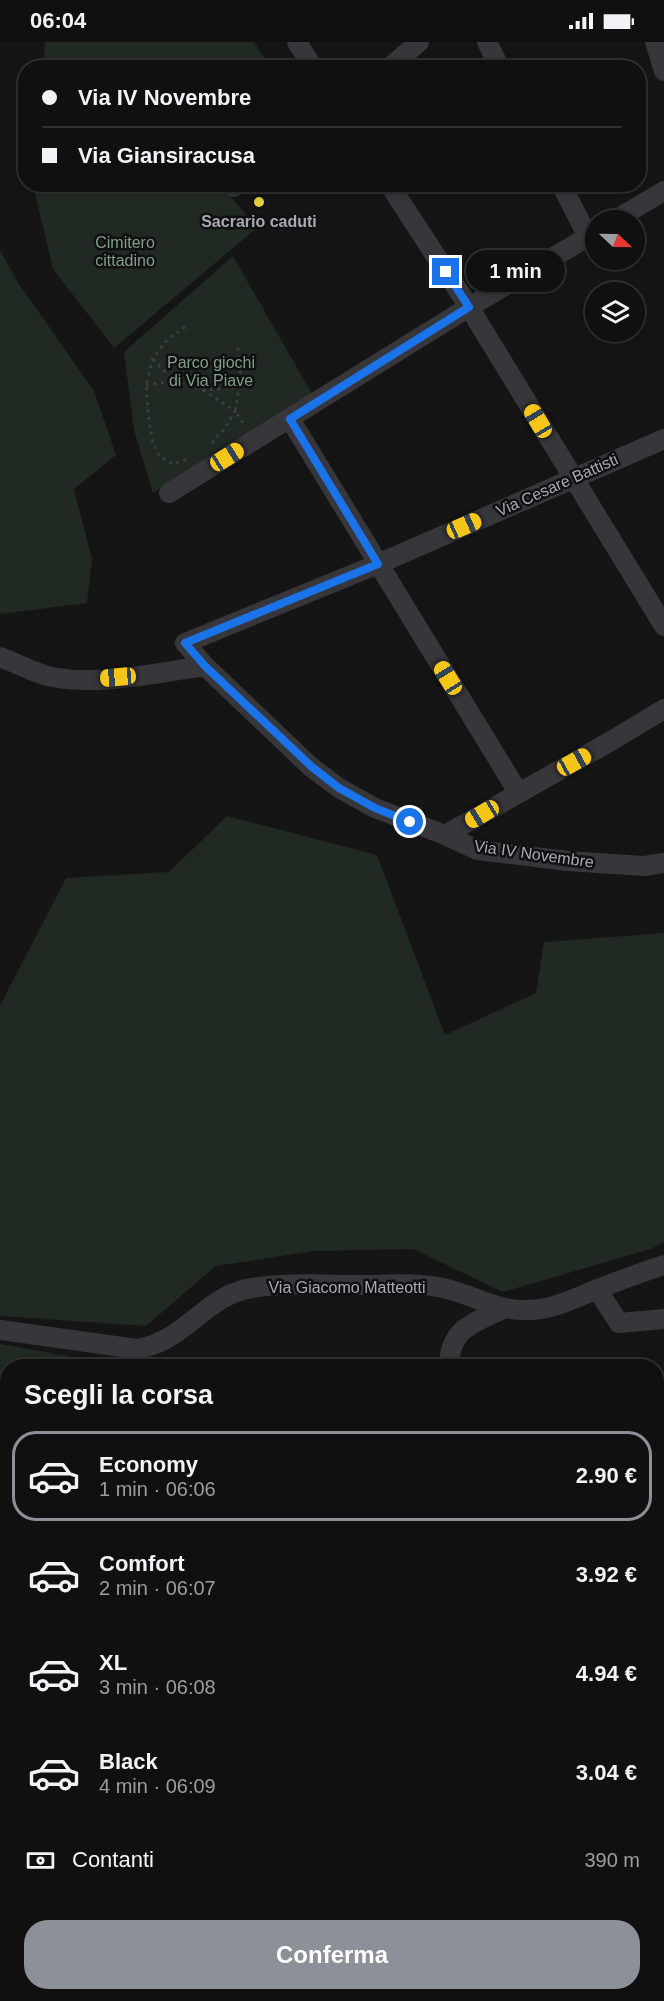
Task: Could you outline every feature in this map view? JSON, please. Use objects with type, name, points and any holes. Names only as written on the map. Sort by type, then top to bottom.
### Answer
[{"type":"street","points":[[297,42],[309,60]]},
{"type":"street","points":[[398,60],[419,42]]},
{"type":"street","points":[[487,42],[496,60]]},
{"type":"street","points":[[655,42],[664,71]]},
{"type":"street","points":[[632,210],[664,191]]},
{"type":"street","points":[[394,192],[469,307],[664,626]]},
{"type":"street","points":[[566,192],[585,223]]},
{"type":"street","points":[[169,493],[206,462],[255,440],[469,307],[585,239]]},
{"type":"street","points":[[290,419],[518,792]]},
{"type":"street","name":"Via Cesare Battisti","points":[[185,643],[378,564],[664,439]]},
{"type":"street","name":"Via IV Novembre","points":[[185,643],[205,666],[312,767],[339,788],[375,808],[446,835],[477,850],[556,860],[644,866],[664,863]]},
{"type":"street","points":[[0,657],[49,676],[76,681],[205,666]]},
{"type":"street","points":[[446,835],[611,741],[664,708]]},
{"type":"street","name":"Via Giacomo Matteotti","points":[[0,1330],[137,1349],[154,1346],[171,1337],[215,1302],[251,1288],[291,1285],[405,1285],[443,1288],[503,1309],[539,1309],[570,1301],[664,1265]]},
{"type":"street","points":[[597,1289],[619,1323],[664,1319]]},
{"type":"street","points":[[449,1359],[453,1340],[467,1326],[503,1309]]},
{"type":"path","points":[[185,327],[170,338],[153,358],[146,385],[153,443],[160,457],[173,464],[206,462],[209,447],[225,428],[235,411],[240,377],[238,348]]},
{"type":"path","points":[[153,358],[174,381]]},
{"type":"path","points":[[146,385],[174,381],[203,390],[235,411],[255,440]]},
{"type":"path","points":[[203,390],[239,387]]},
{"type":"green space","points":[[45,42],[254,42],[266,60],[44,60]]},
{"type":"green space","name":"Cimitero cittadino","points":[[35,192],[227,192],[257,228],[114,348],[53,269]]},
{"type":"green space","points":[[0,250],[19,284],[94,391],[116,455],[74,489],[92,559],[87,603],[0,614]]},
{"type":"green space","name":"Parco giochi di Via Piave","points":[[233,256],[312,394],[153,493],[134,430],[124,352]]},
{"type":"green space","points":[[227,816],[377,855],[445,1035],[536,993],[544,942],[664,933],[664,1242],[651,1249],[503,1292],[413,1249],[314,1251],[216,1266],[146,1326],[0,1316],[0,1006],[66,878],[169,872]]},
{"type":"green space","points":[[0,1344],[84,1359],[0,1359]]},
{"type":"place","name":"Sacrario caduti","points":[[259,202]]},
{"type":"route","points":[[410,822],[375,808],[339,788],[312,767],[205,666],[185,643],[378,564],[290,419],[469,307],[446,272]]}]
